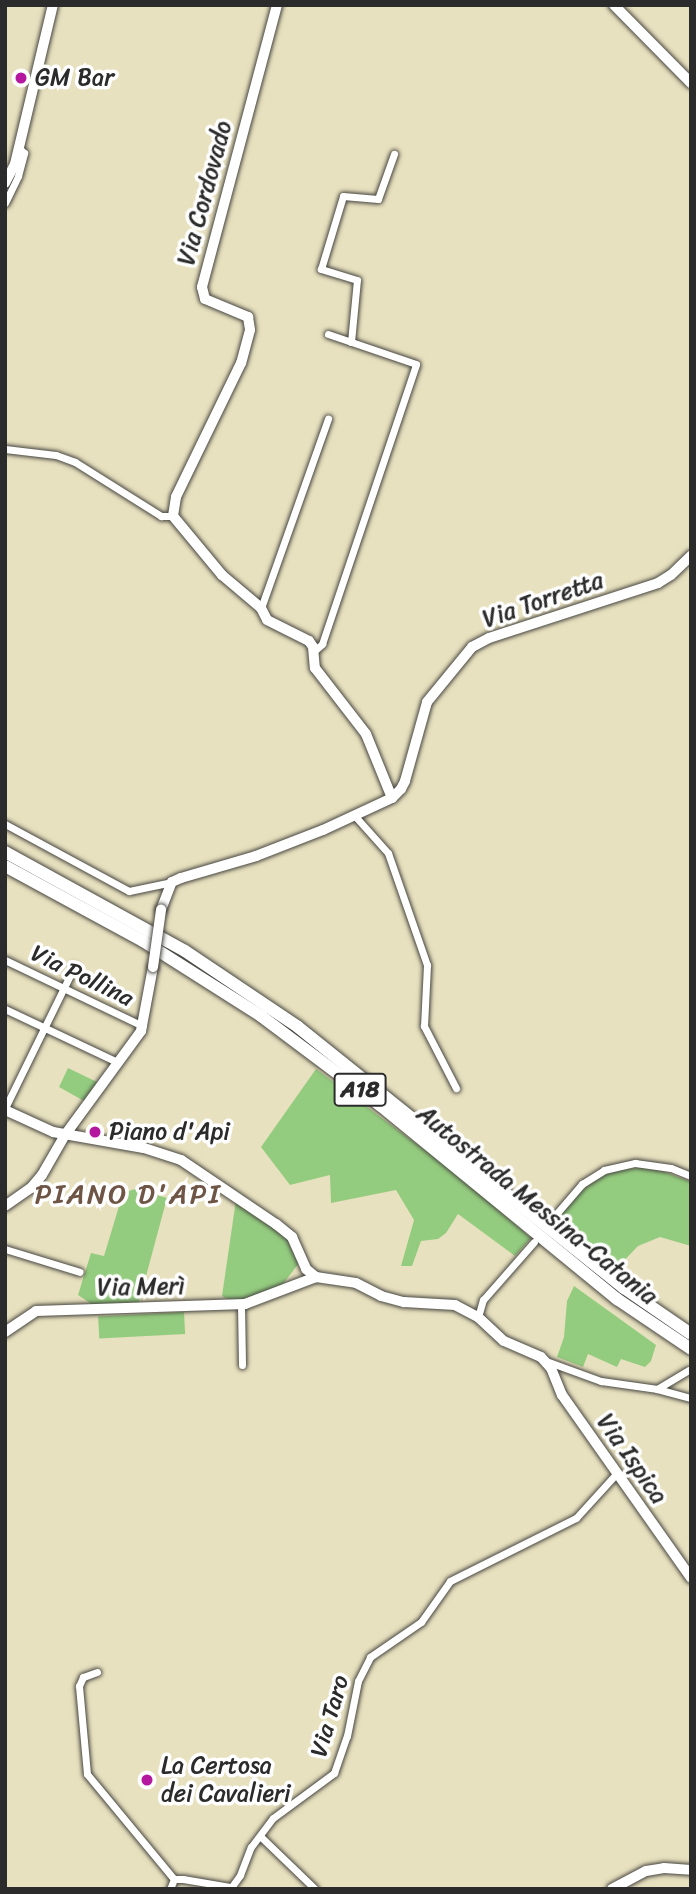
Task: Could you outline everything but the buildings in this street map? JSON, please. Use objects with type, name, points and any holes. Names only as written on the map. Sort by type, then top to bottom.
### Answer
[{"type":"highway","name":"Autostrada Messina-Catania","points":[[5,852],[185,951],[299,1027],[624,1289],[691,1334]]},
{"type":"highway","name":"Autostrada Messina-Catania","points":[[5,866],[179,962],[291,1037],[617,1299],[691,1349]]},
{"type":"street","points":[[5,183],[19,148],[52,5]]},
{"type":"street","name":"Via Cordovado","points":[[173,516],[176,497],[241,363],[250,330],[248,317],[205,299],[202,287],[277,5]]},
{"type":"street","points":[[614,5],[691,83]]},
{"type":"street","points":[[5,203],[18,176],[24,153],[19,148]]},
{"type":"street","points":[[351,342],[358,280],[321,269],[343,196],[377,199],[394,154]]},
{"type":"street","points":[[314,651],[322,644],[416,364],[328,334]]},
{"type":"street","points":[[261,608],[328,419]]},
{"type":"street","points":[[5,449],[56,455],[75,462],[160,516],[173,516],[222,575],[261,608],[267,620],[309,642],[314,651],[314,668],[366,734],[392,798],[256,856],[172,882],[129,891],[5,824]]},
{"type":"street","name":"Via Torretta","points":[[392,798],[405,781],[427,702],[472,647],[658,583],[691,556]]},
{"type":"street","points":[[354,815],[388,853],[427,965],[424,1026],[456,1088]]},
{"type":"street","points":[[5,1206],[31,1188],[65,1135],[143,1027],[164,894],[172,882]]},
{"type":"street","name":"Via Pollina","points":[[5,960],[143,1027]]},
{"type":"street","points":[[75,967],[5,1109],[41,1127],[65,1135],[144,1148],[181,1160],[292,1237],[305,1266],[316,1277],[296,1283]]},
{"type":"street","points":[[5,1009],[117,1062]]},
{"type":"street","points":[[551,1220],[582,1184],[604,1170],[635,1163],[671,1168],[691,1176]]},
{"type":"street","points":[[466,1308],[483,1300],[534,1242]]},
{"type":"street","points":[[5,1249],[80,1272]]},
{"type":"street","points":[[296,1283],[305,1266]]},
{"type":"street","points":[[282,1291],[305,1266]]},
{"type":"street","name":"Via Ispica","points":[[316,1277],[356,1283],[381,1296],[404,1302],[466,1308],[504,1341],[547,1361],[601,1381],[657,1389],[691,1398]]},
{"type":"street","name":"Via Merì","points":[[5,1332],[36,1311],[241,1305],[259,1301],[296,1283]]},
{"type":"street","points":[[478,1317],[483,1300]]},
{"type":"street","points":[[241,1305],[242,1365]]},
{"type":"street","name":"Via Ispica","points":[[547,1361],[562,1395],[691,1578]]},
{"type":"street","points":[[657,1389],[689,1370]]},
{"type":"street","name":"Via Taro","points":[[231,1888],[240,1875],[251,1847],[281,1810],[320,1786],[334,1773],[347,1736],[358,1681],[370,1657],[421,1622],[450,1581],[576,1518],[616,1474]]},
{"type":"street","points":[[97,1672],[83,1677],[79,1686],[87,1774],[174,1880]]},
{"type":"street","points":[[260,1836],[315,1889]]},
{"type":"street","points":[[612,1889],[646,1871],[664,1868],[691,1870]]},
{"type":"street","points":[[174,1880],[197,1879],[231,1888]]},
{"type":"street","points":[[170,1889],[174,1880]]},
{"type":"green space","points":[[68,1068],[97,1082],[84,1101],[59,1087]]},
{"type":"green space","points":[[316,1069],[458,1175],[531,1238],[515,1256],[458,1214],[446,1233],[438,1239],[421,1241],[412,1266],[401,1266],[414,1220],[396,1190],[331,1203],[330,1175],[290,1185],[261,1147]]},
{"type":"green space","points":[[657,1169],[691,1182],[691,1246],[660,1237],[638,1246],[615,1270],[555,1221],[574,1198],[599,1176],[615,1170]]},
{"type":"green space","points":[[135,1189],[167,1198],[138,1306],[96,1307],[78,1295],[91,1253],[104,1256],[123,1193]]},
{"type":"green space","points":[[236,1200],[269,1221],[292,1243],[299,1263],[280,1288],[264,1297],[232,1302],[222,1296]]},
{"type":"green space","points":[[574,1286],[656,1345],[651,1361],[645,1367],[621,1359],[617,1367],[588,1354],[583,1367],[557,1357],[564,1337],[567,1301]]},
{"type":"green space","points":[[184,1312],[185,1334],[99,1338],[98,1317]]},
{"type":"place","name":"GM Bar","points":[[21,78]]},
{"type":"place","name":"Piano d'Api","points":[[95,1132]]},
{"type":"place","name":"La Certosa dei Cavalieri","points":[[147,1780]]},
{"type":"district","name":"PIANO D'API","points":[[128,1194]]}]
